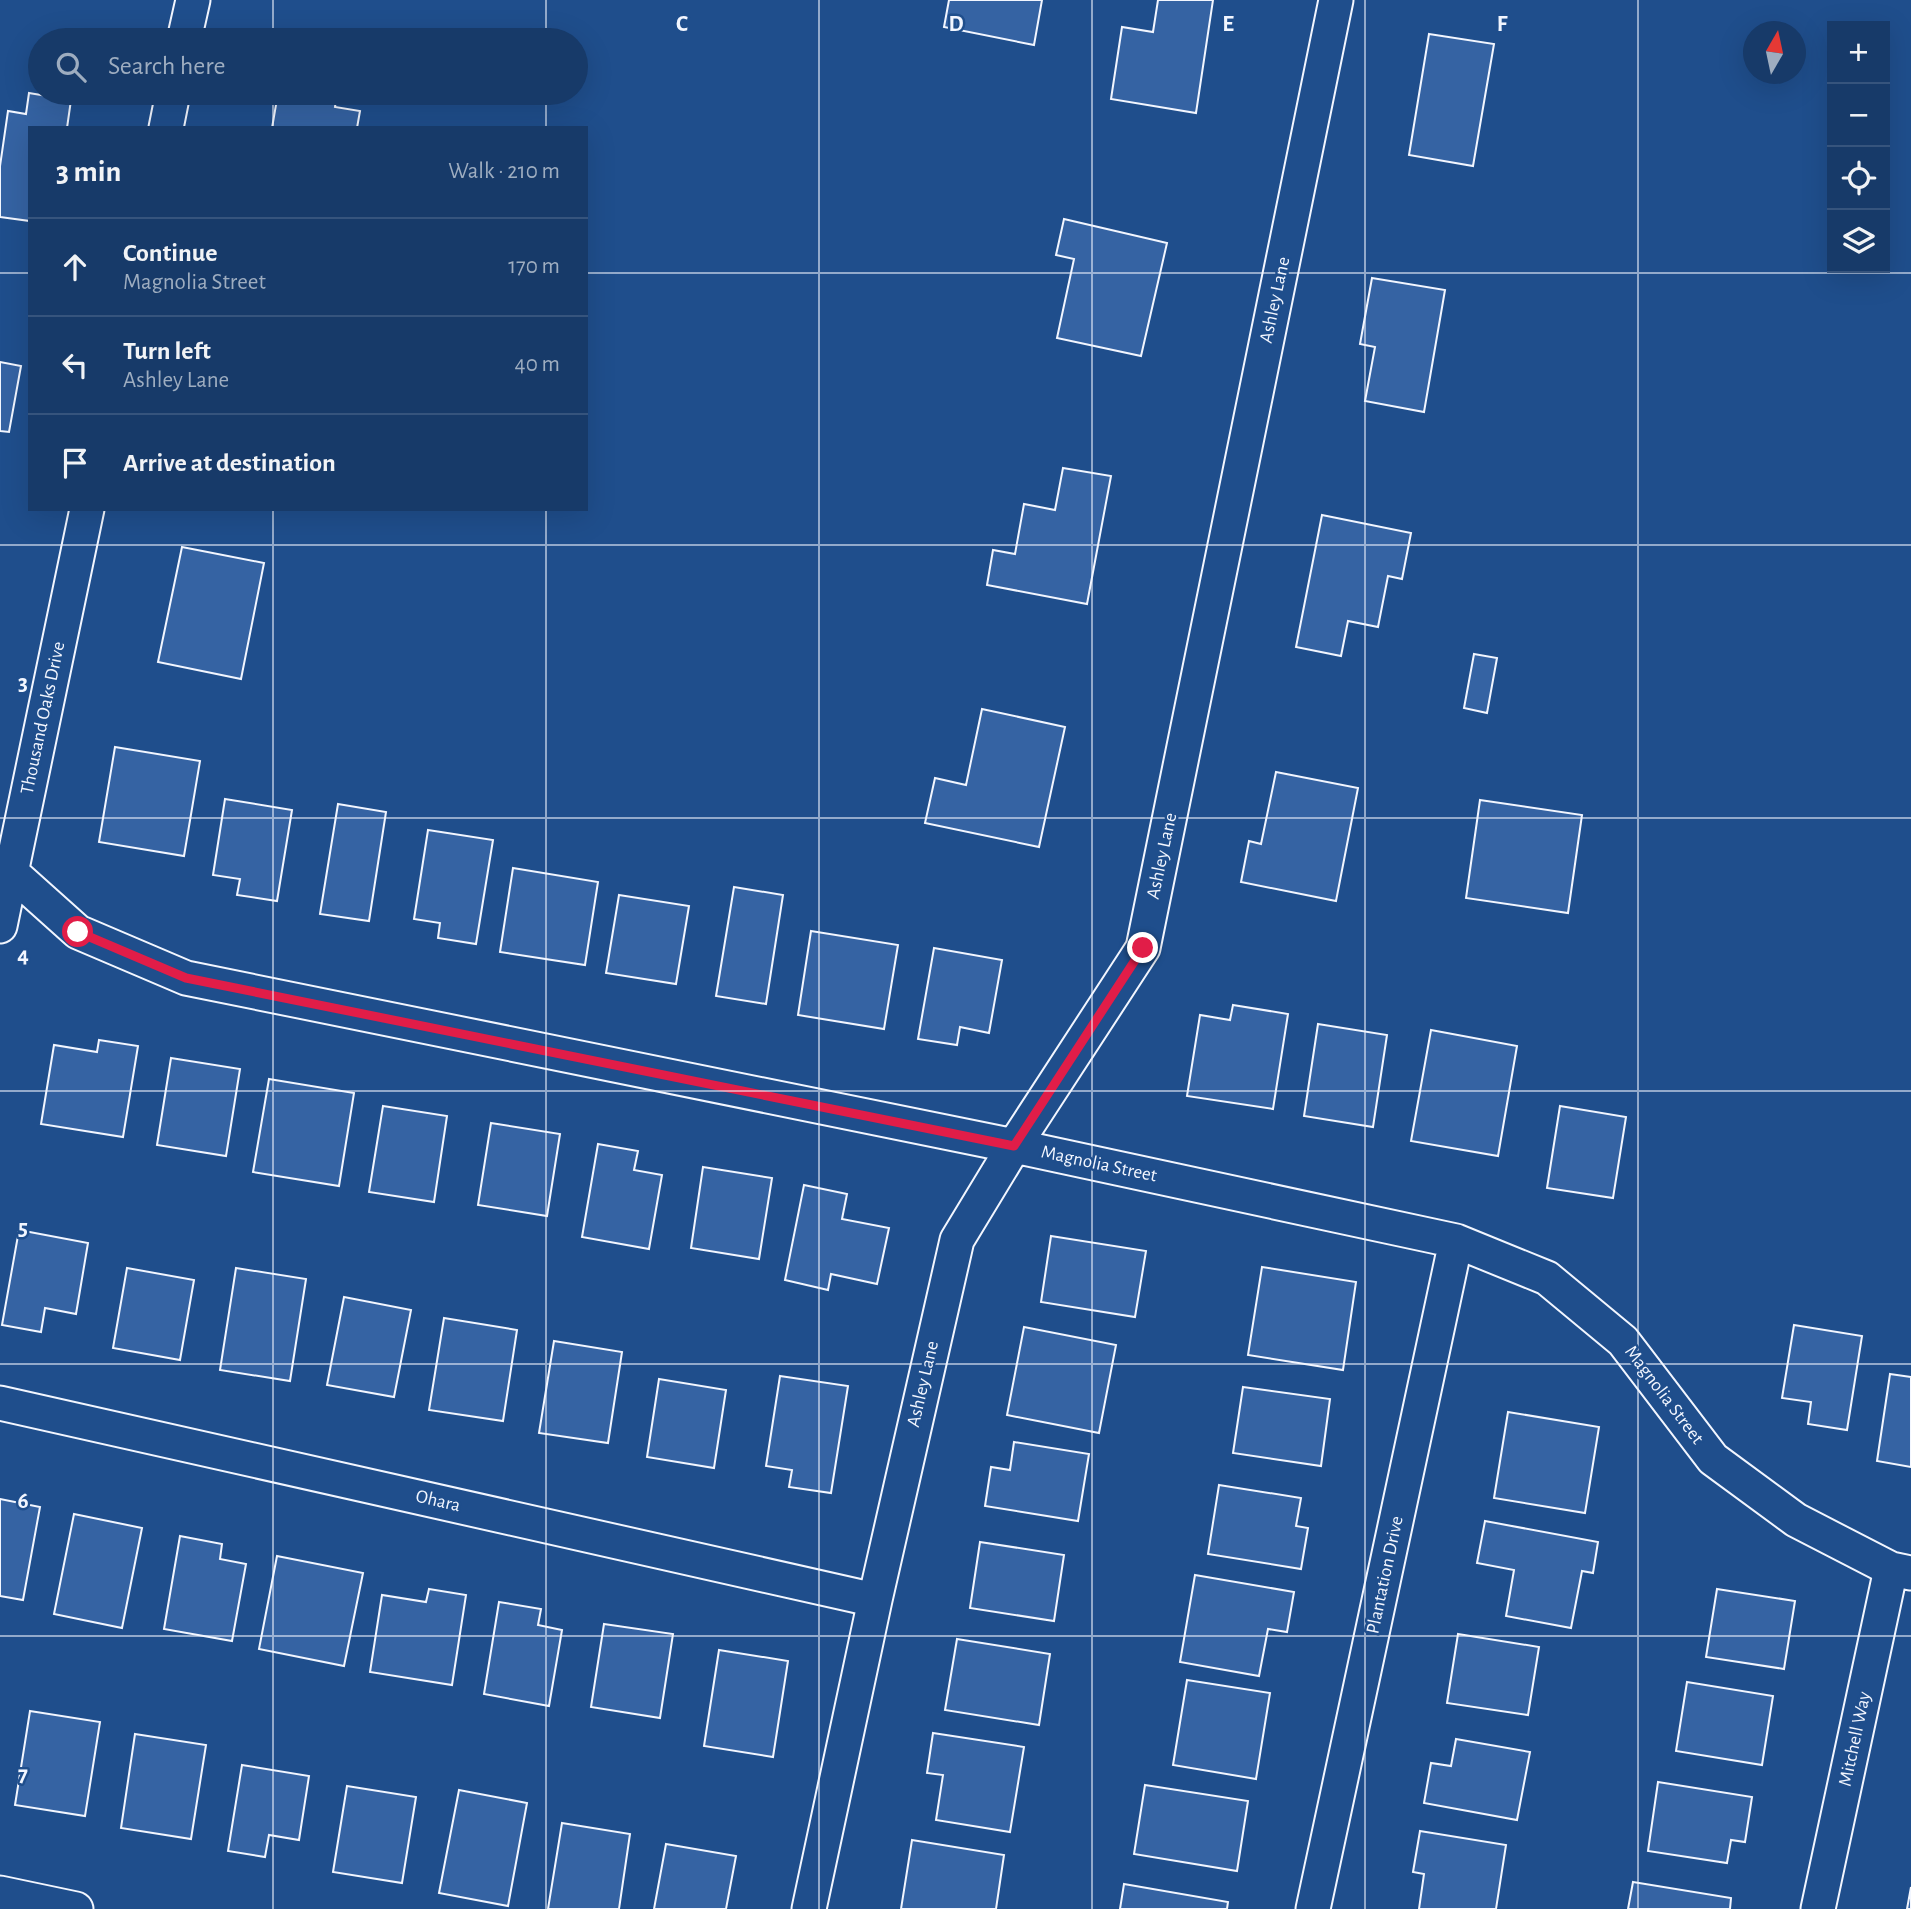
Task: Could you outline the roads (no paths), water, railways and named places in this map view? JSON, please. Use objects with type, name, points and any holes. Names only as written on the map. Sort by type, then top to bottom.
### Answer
[{"type":"street","points":[[187,28],[193,0]]},
{"type":"street","name":"Ashley Lane","points":[[809,1909],[875,1600],[957,1240],[1014,1146],[1143,948],[1336,0]]},
{"type":"street","points":[[166,126],[171,105]]},
{"type":"street","name":"Thousand Oaks Drive","points":[[0,926],[5,869],[87,511]]},
{"type":"street","name":"Magnolia Street","points":[[5,869],[78,932],[186,978],[1014,1146],[1456,1241],[1548,1278],[1623,1341],[1713,1459],[1796,1520],[1901,1571]]},
{"type":"street","name":"Plantation Drive","points":[[1313,1909],[1456,1241]]},
{"type":"street","name":"Ohara","points":[[0,1403],[875,1600]]},
{"type":"street","name":"Mitchell Way","points":[[1818,1909],[1901,1571]]},
{"type":"street","points":[[0,1893],[76,1909]]}]
